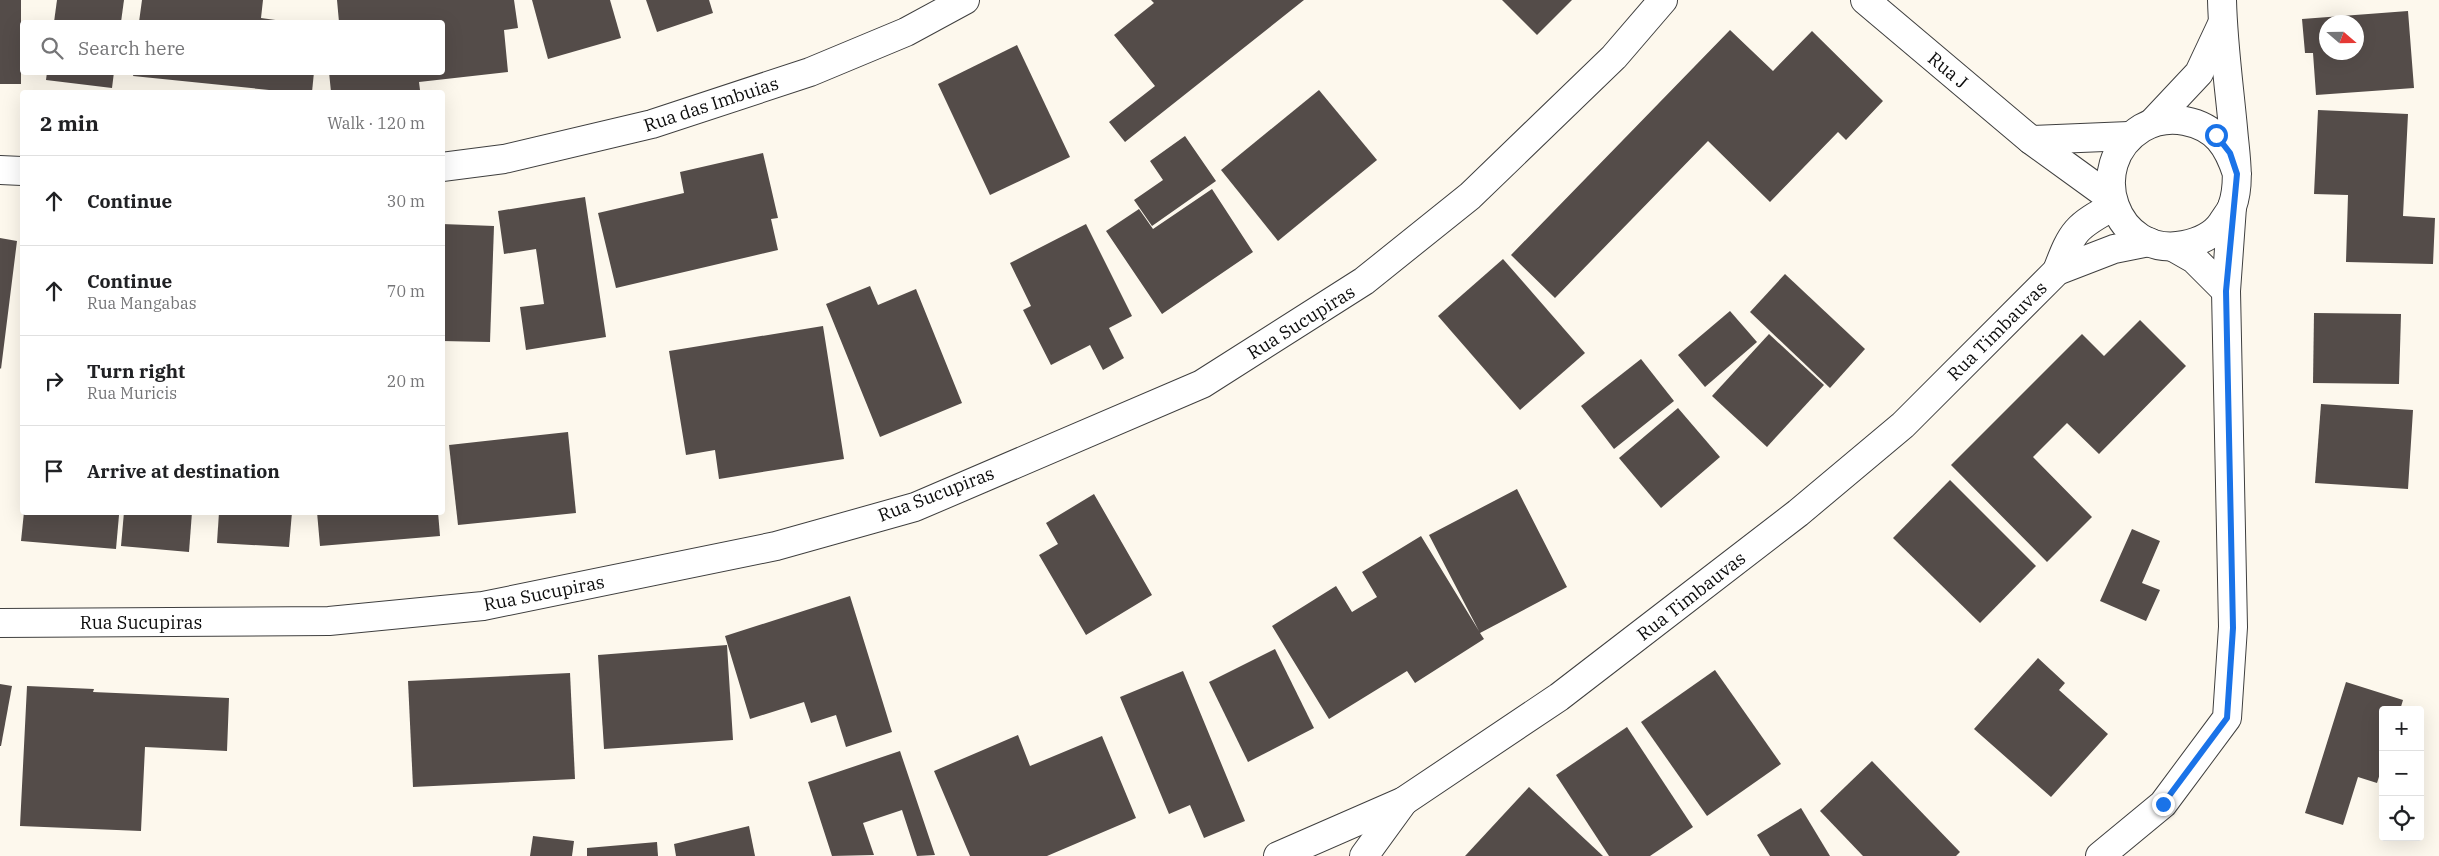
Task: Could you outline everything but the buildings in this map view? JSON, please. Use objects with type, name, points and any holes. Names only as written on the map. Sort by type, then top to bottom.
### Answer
[{"type":"street","name":"Rua das Imbuias","points":[[445,167],[504,159],[652,124],[810,72],[906,32],[966,0]]},
{"type":"street","name":"Rua Sucupiras","points":[[0,623],[329,621],[482,606],[776,546],[915,506],[1202,384],[1364,281],[1470,196],[1614,57],[1663,0]]},
{"type":"street","name":"Rua J","points":[[1865,0],[2031,140],[2113,202]]},
{"type":"street","points":[[2222,11],[2199,74],[2153,122],[2129,136],[2116,154],[2110,176],[2113,202],[2128,228],[2194,259],[2226,291]]},
{"type":"street","points":[[2100,856],[2163,804],[2227,718],[2233,628],[2226,291],[2232,207],[2237,174],[2222,11]]},
{"type":"street","points":[[2153,122],[2175,119],[2198,123],[2216,135],[2230,153],[2237,174]]},
{"type":"street","points":[[2031,140],[2129,136]]},
{"type":"street","points":[[0,170],[20,171]]},
{"type":"street","points":[[2057,271],[2069,240],[2086,221],[2113,202]]},
{"type":"street","points":[[2057,271],[2114,249],[2198,242],[2219,228],[2232,207]]},
{"type":"street","name":"Rua Timbauvas","points":[[1278,856],[1404,801],[1559,697],[1798,513],[1903,425],[2057,271]]},
{"type":"street","points":[[1364,856],[1404,801]]},
{"type":"route","points":[[2163,804],[2227,718],[2233,628],[2226,291],[2232,207],[2237,174],[2230,153],[2216,135]]}]
